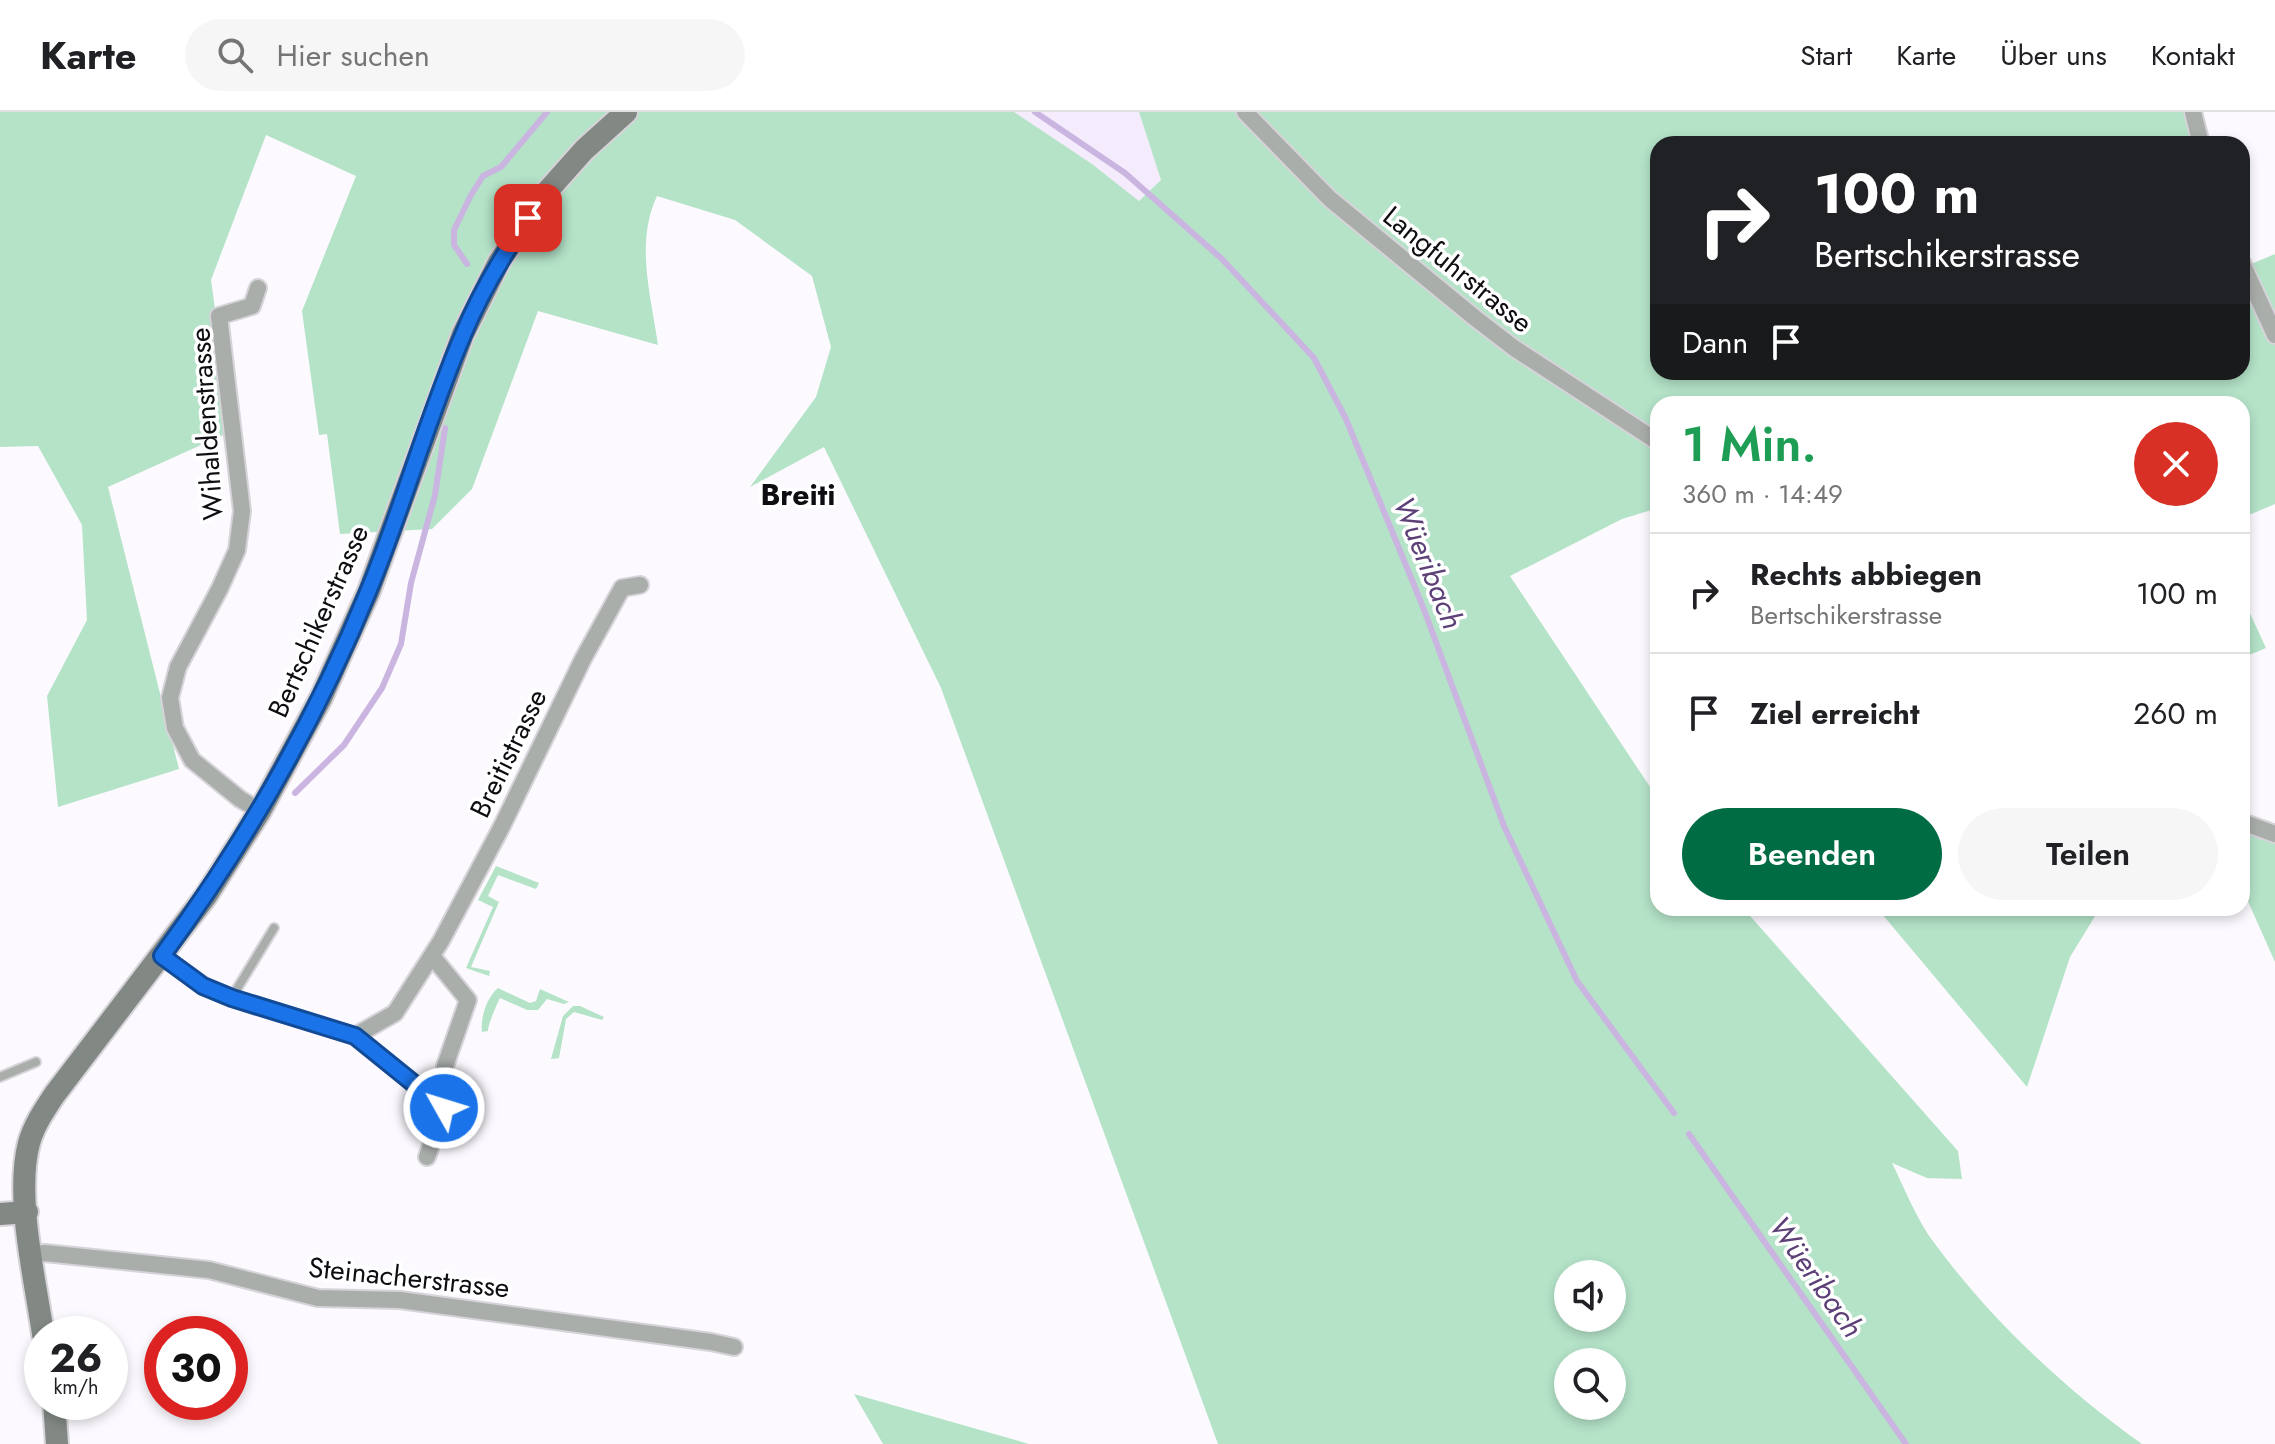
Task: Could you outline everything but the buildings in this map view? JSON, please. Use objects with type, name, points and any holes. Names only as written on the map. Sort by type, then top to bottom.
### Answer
[{"type":"street","name":"Bertschikerstrasse","points":[[27,1212],[26,1163],[30,1139],[55,1094],[206,896],[260,811],[321,698],[369,591],[463,334],[499,262],[543,196],[584,150],[626,112]]},
{"type":"street","name":"Langfuhrstrasse","points":[[1245,112],[1330,199],[1475,318],[1514,348],[1650,437]]},
{"type":"street","points":[[2193,112],[2199,136]]},
{"type":"street","points":[[2250,280],[2275,335]]},
{"type":"street","name":"Wihaldenstrasse","points":[[258,288],[252,306],[219,316],[242,511],[237,550],[178,667],[170,698],[175,728],[192,760],[260,811]]},
{"type":"street","name":"Breitistrasse","points":[[355,1036],[395,1013],[432,956],[501,828],[583,659],[622,588],[640,585]]},
{"type":"street","points":[[2250,825],[2275,834]]},
{"type":"street","points":[[162,956],[203,986],[355,1036],[444,1108],[427,1157]]},
{"type":"street","points":[[432,956],[468,1000],[445,1066]]},
{"type":"street","points":[[0,1214],[27,1212],[40,1316]]},
{"type":"street","name":"Steinacherstrasse","points":[[31,1254],[209,1270],[318,1298],[400,1300],[696,1339],[734,1347]]},
{"type":"street","points":[[55,1420],[57,1444]]},
{"type":"lane","points":[[232,998],[274,928]]},
{"type":"lane","points":[[0,1077],[36,1062]]},
{"type":"shaded area","points":[[1014,112],[1139,112],[1161,180],[1139,201],[1092,164]]},
{"type":"green space","points":[[0,112],[1014,112],[1092,164],[1139,201],[1161,180],[1139,112],[2193,112],[2199,136],[1650,136],[1650,380],[2250,380],[2250,264],[2275,254],[2275,504],[2250,515],[2250,396],[1650,396],[1650,510],[1622,519],[1510,576],[1650,787],[1650,916],[1750,916],[1958,1151],[1962,1179],[1927,1178],[1892,1163],[1935,1244],[1980,1300],[2031,1352],[2057,1377],[2142,1444],[1218,1444],[941,688],[824,447],[750,487],[816,397],[831,347],[812,276],[735,220],[657,196],[650,214],[646,251],[658,345],[538,311],[472,489],[432,529],[340,534],[327,434],[319,435],[302,311],[356,176],[266,135],[211,280],[232,431],[108,487],[179,769],[58,807],[47,696],[87,620],[82,525],[38,446],[0,447]]},
{"type":"green space","points":[[2250,613],[2266,648],[2250,655]]},
{"type":"green space","points":[[2250,825],[2275,834],[2275,962],[2250,906]]},
{"type":"green space","points":[[496,866],[539,883],[536,889],[498,875],[488,896],[499,902],[471,967],[490,971],[489,976],[466,968],[493,907],[478,900]]},
{"type":"green space","points":[[1884,916],[2095,916],[2070,957],[2027,1087]]},
{"type":"green space","points":[[498,988],[530,1003],[536,1001],[540,989],[569,1002],[564,1004],[547,999],[538,1010],[527,1010],[500,998],[488,1031],[482,1032],[485,1008]]},
{"type":"green space","points":[[573,1006],[604,1017],[602,1020],[574,1012],[566,1019],[559,1058],[551,1059],[563,1016]]},
{"type":"green space","points":[[854,1394],[1029,1444],[883,1444]]},
{"type":"waterway","name":"Wüeribach","points":[[467,264],[454,245],[454,230],[471,195],[483,176],[501,167],[547,112]]},
{"type":"waterway","name":"Wüeribach","points":[[1035,112],[1125,173],[1222,259],[1314,358],[1346,419],[1423,607],[1504,826],[1577,981],[1674,1113]]},
{"type":"waterway","name":"Wüeribach","points":[[295,793],[344,745],[382,688],[401,644],[411,583],[435,495],[445,428]]},
{"type":"waterway","name":"Wüeribach","points":[[1689,1134],[1906,1444]]},
{"type":"district","name":"Breiti","points":[[798,495]]},
{"type":"route","points":[[444,1108],[355,1036],[203,986],[162,956],[206,896],[260,811],[321,698],[369,591],[463,334],[499,262],[528,218]]}]
